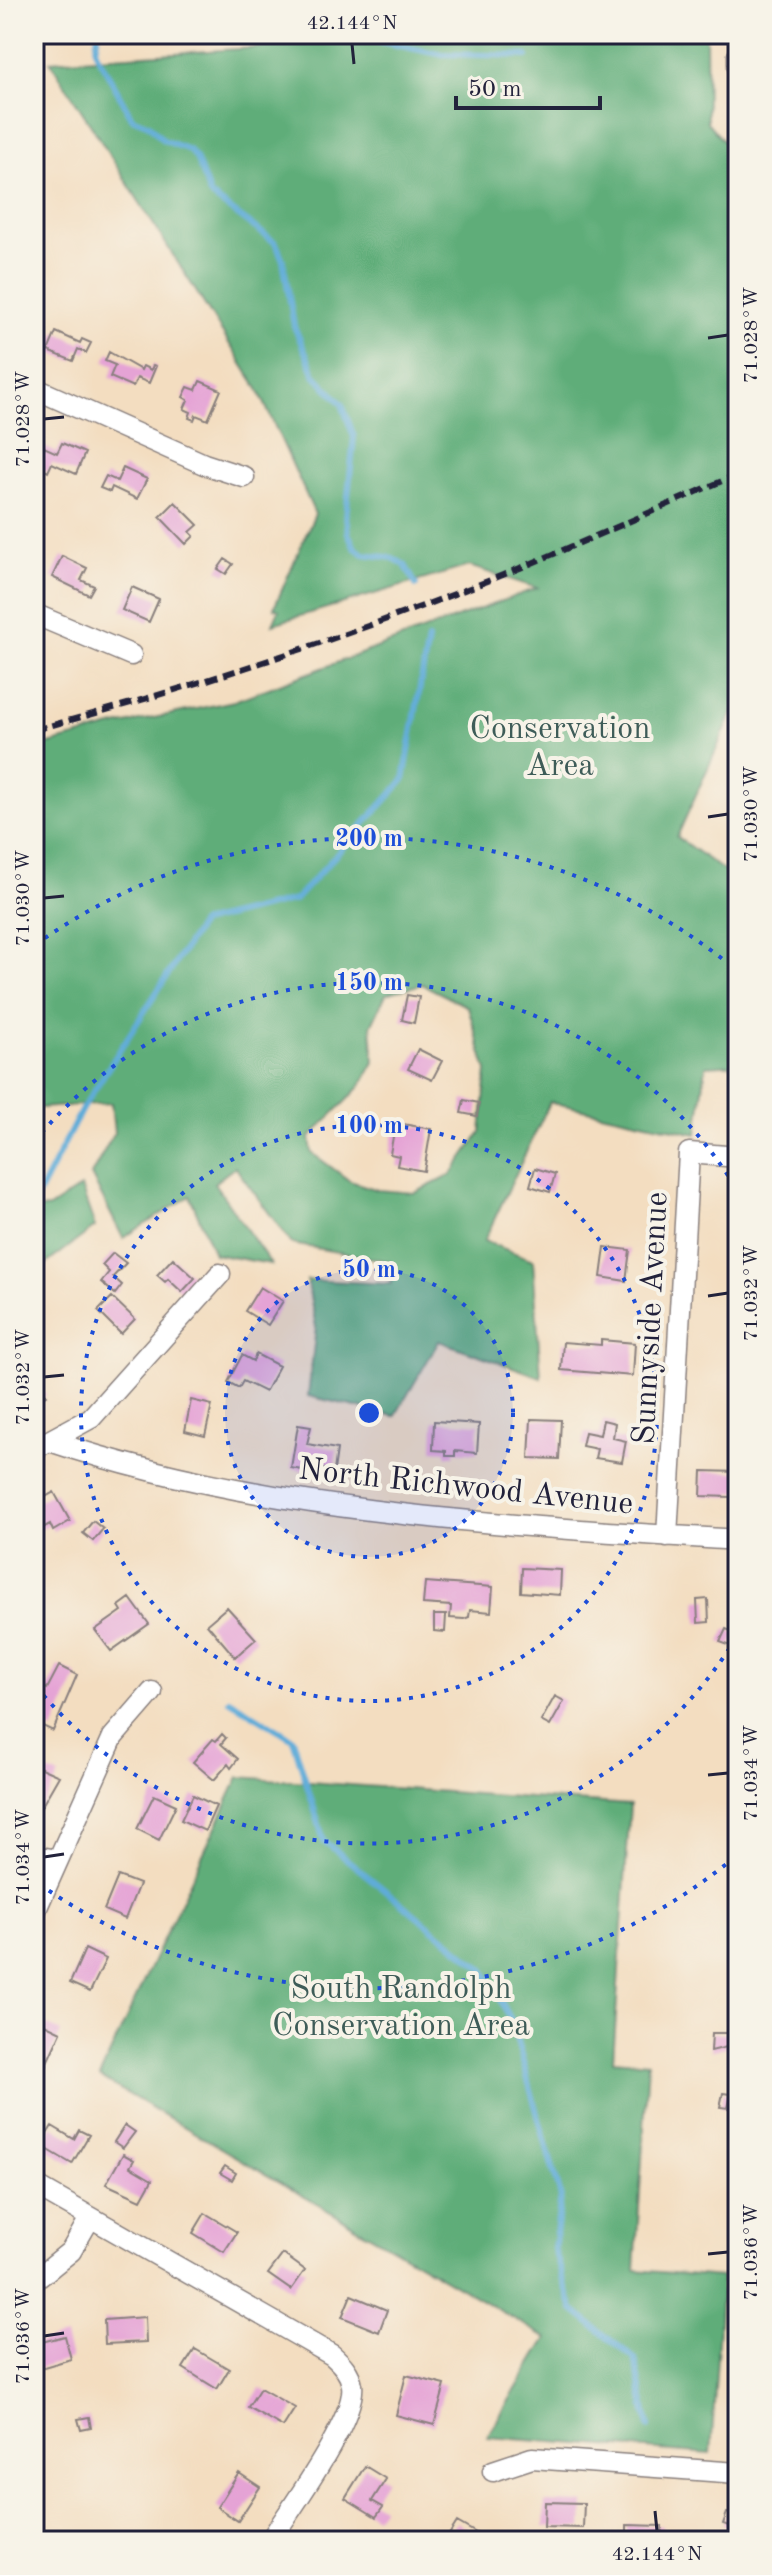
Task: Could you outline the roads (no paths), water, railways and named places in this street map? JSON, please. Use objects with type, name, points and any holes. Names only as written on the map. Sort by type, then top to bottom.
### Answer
[{"type":"street","points":[[738,56],[738,67]]},
{"type":"street","points":[[34,388],[204,464],[244,477]]},
{"type":"street","points":[[34,614],[131,655]]},
{"type":"street","name":"Sunnyside Avenue","points":[[667,1536],[689,1153],[738,1157]]},
{"type":"street","points":[[42,1445],[91,1418],[220,1274]]},
{"type":"street","name":"North Richwood Avenue","points":[[42,1445],[358,1509],[738,1540]]},
{"type":"street","points":[[34,1914],[113,1737],[152,1692]]},
{"type":"street","points":[[34,1856],[58,1860]]},
{"type":"street","points":[[34,2185],[332,2355],[345,2367],[352,2383],[348,2417],[270,2541]]},
{"type":"street","points":[[34,2281],[71,2251],[90,2218]]},
{"type":"street","points":[[493,2471],[532,2458],[738,2473]]},
{"type":"waterway","points":[[98,34],[95,49],[132,118],[149,125],[163,140],[189,150],[196,158],[210,195],[276,243],[283,260],[294,326],[315,375],[342,404],[354,437],[346,516],[348,533],[355,548],[364,554],[393,558],[405,565],[416,585]]},
{"type":"waterway","points":[[344,34],[439,54],[527,56]]},
{"type":"waterway","points":[[34,1203],[82,1109],[201,923],[295,900],[404,780],[428,640]]},
{"type":"waterway","points":[[229,1700],[293,1739],[324,1841],[484,1970],[511,2020],[561,2197],[554,2249],[573,2310],[635,2359],[649,2427]]},
{"type":"railway","points":[[34,730],[203,681],[370,625],[513,571],[738,474]]},
{"type":"park label","name":"Conservation Area","points":[[560,746]]},
{"type":"park label","name":"South Randolph Conservation Area","points":[[401,2006]]}]
